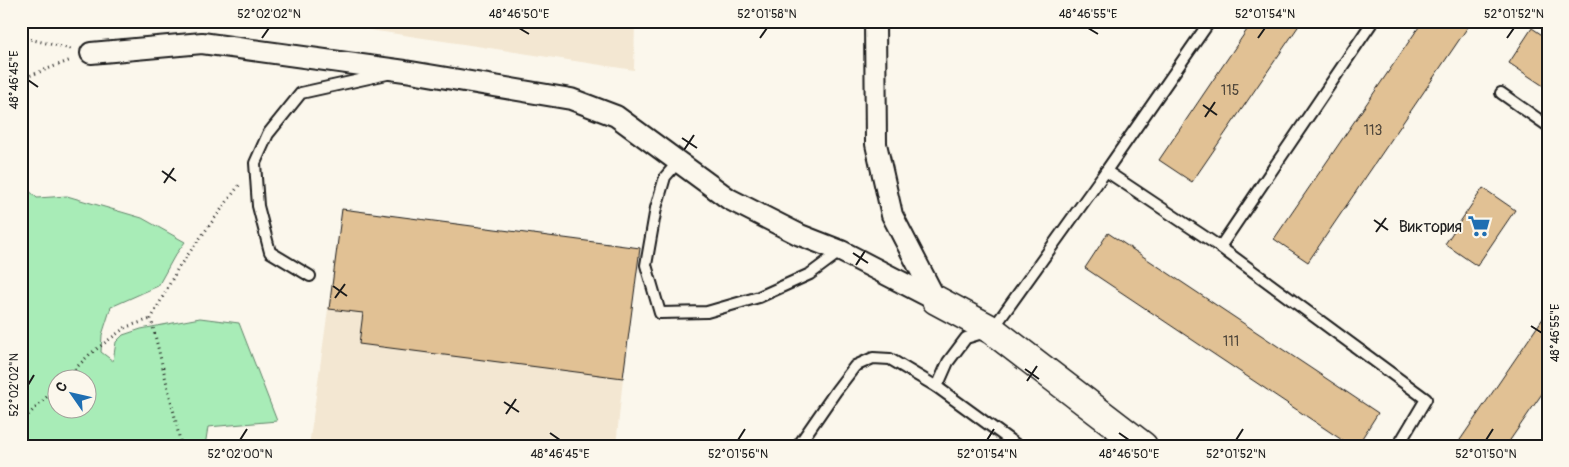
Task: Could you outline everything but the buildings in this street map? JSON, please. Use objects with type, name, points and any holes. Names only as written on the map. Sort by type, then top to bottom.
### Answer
[{"type":"street","points":[[875,21],[876,144],[892,215],[936,300]]},
{"type":"street","points":[[91,53],[202,43],[406,71],[570,99],[616,116],[729,199],[800,235],[841,251],[992,330],[1143,446]]},
{"type":"lane","points":[[937,387],[948,362],[966,338],[992,330],[1210,21]]},
{"type":"lane","points":[[1220,247],[1373,21]]},
{"type":"lane","points":[[310,276],[270,252],[258,206],[255,163],[268,134],[301,93],[406,71]]},
{"type":"lane","points":[[1501,93],[1548,126]]},
{"type":"lane","points":[[678,162],[666,177],[656,208],[646,265],[660,313],[707,312],[759,297],[810,274],[841,251]]},
{"type":"lane","points":[[1106,171],[1220,247],[1426,399],[1398,446]]},
{"type":"lane","points":[[798,446],[855,366],[873,358],[890,359],[937,387],[1018,446]]},
{"type":"path","points":[[21,36],[91,53]]},
{"type":"path","points":[[21,79],[91,53]]},
{"type":"path","points":[[180,446],[151,319],[178,268],[255,163]]},
{"type":"path","points":[[74,370],[90,354],[126,327],[151,319]]},
{"type":"path","points":[[21,422],[48,396]]},
{"type":"shaded area","points":[[316,21],[635,21],[634,70],[377,31]]},
{"type":"shaded area","points":[[342,209],[640,248],[616,446],[309,446]]},
{"type":"green space","points":[[21,183],[37,198],[67,196],[142,218],[185,242],[174,257],[158,286],[111,307],[102,335],[101,352],[113,361],[116,342],[123,335],[141,329],[200,318],[239,323],[277,421],[208,427],[205,446],[21,446]]},
{"type":"place","name":"Виктория","points":[[1479,226]]}]
